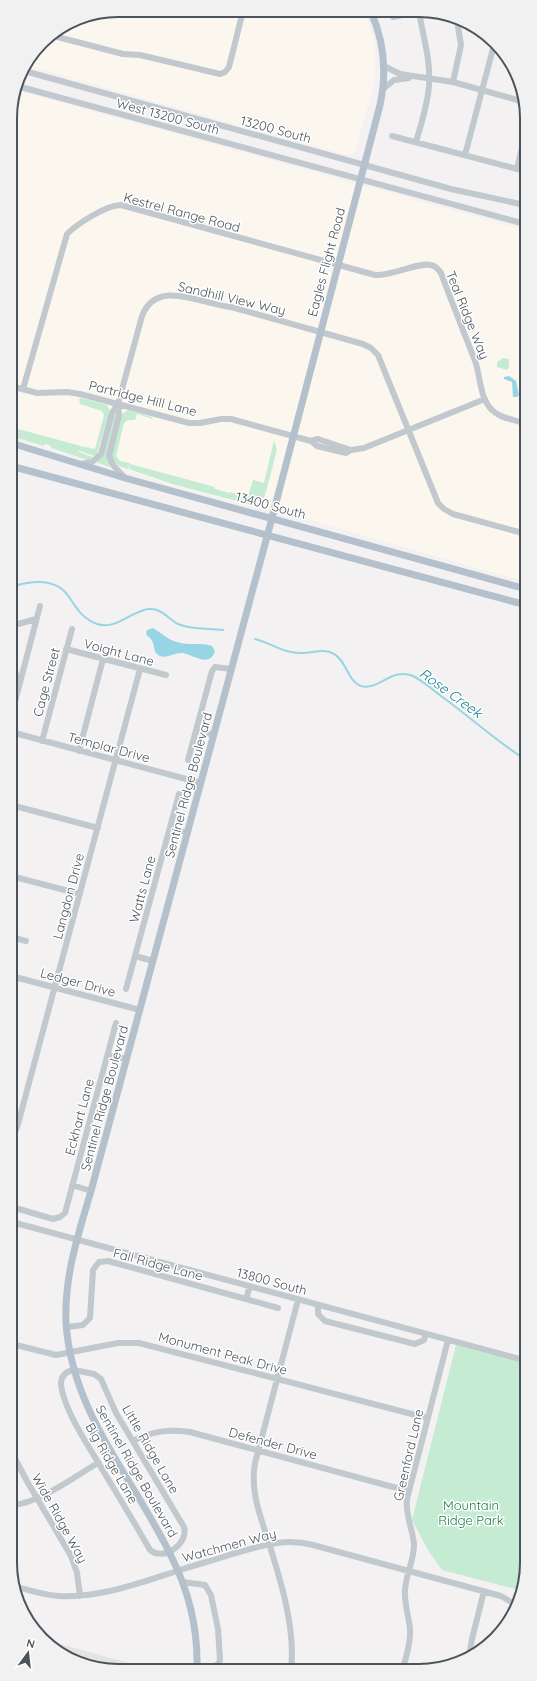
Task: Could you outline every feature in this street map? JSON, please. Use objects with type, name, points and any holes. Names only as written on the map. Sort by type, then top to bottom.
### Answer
[{"type":"main road","name":"Eagles Flight Road","points":[[272,518],[383,89],[384,66],[379,35],[373,17]]},
{"type":"main road","name":"13400 South","points":[[17,446],[124,478],[520,586]]},
{"type":"main road","points":[[17,468],[520,603]]},
{"type":"main road","name":"Sentinel Ridge Boulevard","points":[[197,1664],[194,1625],[178,1570],[170,1552],[98,1429],[84,1402],[70,1353],[66,1301],[68,1277],[77,1239],[127,1059],[272,518]]},
{"type":"street","points":[[58,37],[123,54],[140,55],[220,74],[225,72],[229,67],[242,17]]},
{"type":"street","points":[[416,142],[427,98],[429,78],[428,62],[418,17]]},
{"type":"street","points":[[453,82],[461,45],[458,24]]},
{"type":"street","points":[[465,155],[493,49]]},
{"type":"street","points":[[384,66],[397,73],[414,77],[453,82],[518,100]]},
{"type":"street","name":"13200 South","points":[[28,72],[451,189],[520,204]]},
{"type":"street","points":[[383,89],[394,80],[414,77]]},
{"type":"street","name":"West 13200 South","points":[[22,87],[360,180]]},
{"type":"street","points":[[392,136],[520,170]]},
{"type":"street","points":[[517,169],[520,156]]},
{"type":"street","points":[[360,180],[520,223]]},
{"type":"street","name":"Kestrel Range Road","points":[[23,389],[66,234],[73,228],[116,205],[125,206],[338,265]]},
{"type":"street","name":"Teal Ridge Way","points":[[338,265],[379,275],[427,265],[437,268],[441,273],[476,363],[485,399],[496,413],[520,422]]},
{"type":"street","name":"Sandhill View Way","points":[[78,464],[92,462],[101,454],[112,413],[118,404],[143,314],[151,303],[160,296],[170,294],[178,295],[219,306],[231,307],[368,345],[378,355],[435,499],[441,506],[452,514],[520,532]]},
{"type":"street","name":"Partridge Hill Lane","points":[[17,388],[40,393],[71,392],[189,423],[231,419],[311,441],[318,439],[351,450],[364,448],[408,430]]},
{"type":"street","points":[[408,430],[485,399]]},
{"type":"street","name":"Sandhill View Way","points":[[118,404],[119,415],[109,456],[113,465],[124,478]]},
{"type":"street","points":[[17,694],[40,606]]},
{"type":"street","points":[[17,624],[36,619]]},
{"type":"street","name":"Cage Street","points":[[42,741],[72,629]]},
{"type":"street","name":"Voight Lane","points":[[66,649],[166,676]]},
{"type":"street","points":[[79,751],[103,659]]},
{"type":"street","points":[[188,760],[212,671],[215,667],[231,669]]},
{"type":"street","name":"Langdon Drive","points":[[17,1120],[55,988],[140,668]]},
{"type":"street","points":[[17,679],[19,687]]},
{"type":"street","points":[[196,730],[214,735]]},
{"type":"street","name":"Templar Drive","points":[[17,734],[201,783]]},
{"type":"street","name":"Watts Lane","points":[[126,989],[179,794]]},
{"type":"street","points":[[17,807],[98,828]]},
{"type":"street","points":[[170,827],[188,833]]},
{"type":"street","points":[[17,878],[80,894]]},
{"type":"street","points":[[17,939],[26,941]]},
{"type":"street","points":[[135,956],[153,961]]},
{"type":"street","name":"Ledger Drive","points":[[17,978],[140,1010]]},
{"type":"street","name":"Eckhart Lane","points":[[26,1211],[53,1219],[60,1217],[64,1213],[116,1023]]},
{"type":"street","points":[[108,1055],[127,1059]]},
{"type":"street","points":[[72,1185],[91,1190]]},
{"type":"street","points":[[17,1208],[26,1211],[23,1225]]},
{"type":"street","name":"13800 South","points":[[17,1223],[520,1359]]},
{"type":"street","name":"Fall Ridge Lane","points":[[67,1327],[83,1326],[90,1318],[93,1270],[99,1262],[108,1261],[278,1308]]},
{"type":"street","points":[[246,1299],[250,1286]]},
{"type":"street","points":[[291,1664],[287,1612],[282,1586],[254,1491],[254,1470],[298,1300]]},
{"type":"street","points":[[318,1305],[318,1314],[325,1320],[415,1344],[424,1340],[426,1334]]},
{"type":"street","name":"Greenford Lane","points":[[404,1664],[410,1635],[404,1595],[414,1544],[406,1504],[408,1491],[448,1340]]},
{"type":"street","name":"Monument Peak Drive","points":[[17,1345],[48,1354],[70,1353],[118,1343],[139,1343],[427,1418]]},
{"type":"street","name":"Little Ridge Lane","points":[[74,1370],[94,1374],[101,1379],[113,1406],[185,1529],[183,1538],[170,1552]]},
{"type":"street","name":"Big Ridge Lane","points":[[74,1370],[68,1372],[61,1381],[76,1425],[150,1550],[158,1555],[170,1552]]},
{"type":"street","name":"Defender Drive","points":[[133,1441],[155,1432],[174,1430],[190,1432],[408,1491]]},
{"type":"street","name":"Wide Ridge Way","points":[[17,1462],[73,1561],[77,1573],[80,1596]]},
{"type":"street","points":[[17,1505],[24,1504],[37,1499],[98,1463]]},
{"type":"street","name":"Watchmen Way","points":[[20,1588],[47,1595],[80,1596],[116,1591],[178,1570],[269,1543],[285,1542],[308,1544],[484,1591],[506,1598],[512,1602]]},
{"type":"street","points":[[182,1582],[205,1586],[209,1589],[218,1629],[219,1664]]},
{"type":"street","points":[[470,1651],[484,1591]]},
{"type":"shaded area","points":[[366,17],[372,33],[375,48],[375,80],[355,152],[350,155],[30,67],[46,46],[67,30],[85,22],[104,18]]},
{"type":"shaded area","points":[[20,91],[520,229],[520,580],[300,517],[171,485],[120,467],[109,467],[17,438],[17,111]]},
{"type":"shaded area","points":[[56,1643],[132,1664],[111,1664],[85,1659],[67,1651]]},
{"type":"green space","points":[[503,358],[509,359],[509,368],[507,370],[497,367],[497,362]]},
{"type":"green space","points":[[81,398],[107,405],[110,410],[97,454],[94,456],[80,451],[81,446],[95,449],[104,415],[102,411],[80,404],[79,399]]},
{"type":"green space","points":[[128,410],[152,417],[153,419],[137,414],[135,420],[128,420],[124,423],[116,456],[120,461],[130,463],[128,469],[116,464],[111,453],[122,414]]},
{"type":"green space","points":[[114,414],[117,415],[107,457],[110,465],[109,467],[96,462]]},
{"type":"green space","points":[[17,429],[81,446],[79,452],[95,458],[88,460],[51,448],[51,446],[45,444],[44,446],[17,438]]},
{"type":"green space","points":[[274,440],[277,450],[265,495],[263,499],[262,497],[255,502],[256,504],[252,505],[172,484],[129,469],[130,464],[215,487],[215,489],[229,493],[248,496],[253,480],[264,483]]},
{"type":"green space","name":"Mountain Ridge Park","points":[[456,1345],[520,1362],[520,1570],[516,1590],[442,1570],[428,1550],[412,1520]]},
{"type":"water","points":[[509,376],[516,381],[519,395],[517,397],[513,397],[512,382],[504,379],[504,377]]},
{"type":"water","points":[[153,628],[174,641],[186,644],[203,644],[212,646],[215,651],[213,656],[205,660],[183,653],[164,657],[158,655],[152,640],[146,634],[147,630]]},
{"type":"waterway","name":"Rose Creek","points":[[17,585],[42,582],[57,586],[64,591],[84,616],[97,624],[111,624],[142,610],[154,609],[183,626],[223,630]]},
{"type":"waterway","name":"Rose Creek","points":[[255,639],[290,652],[330,652],[342,661],[353,680],[361,686],[368,687],[398,674],[413,676],[520,756]]}]
